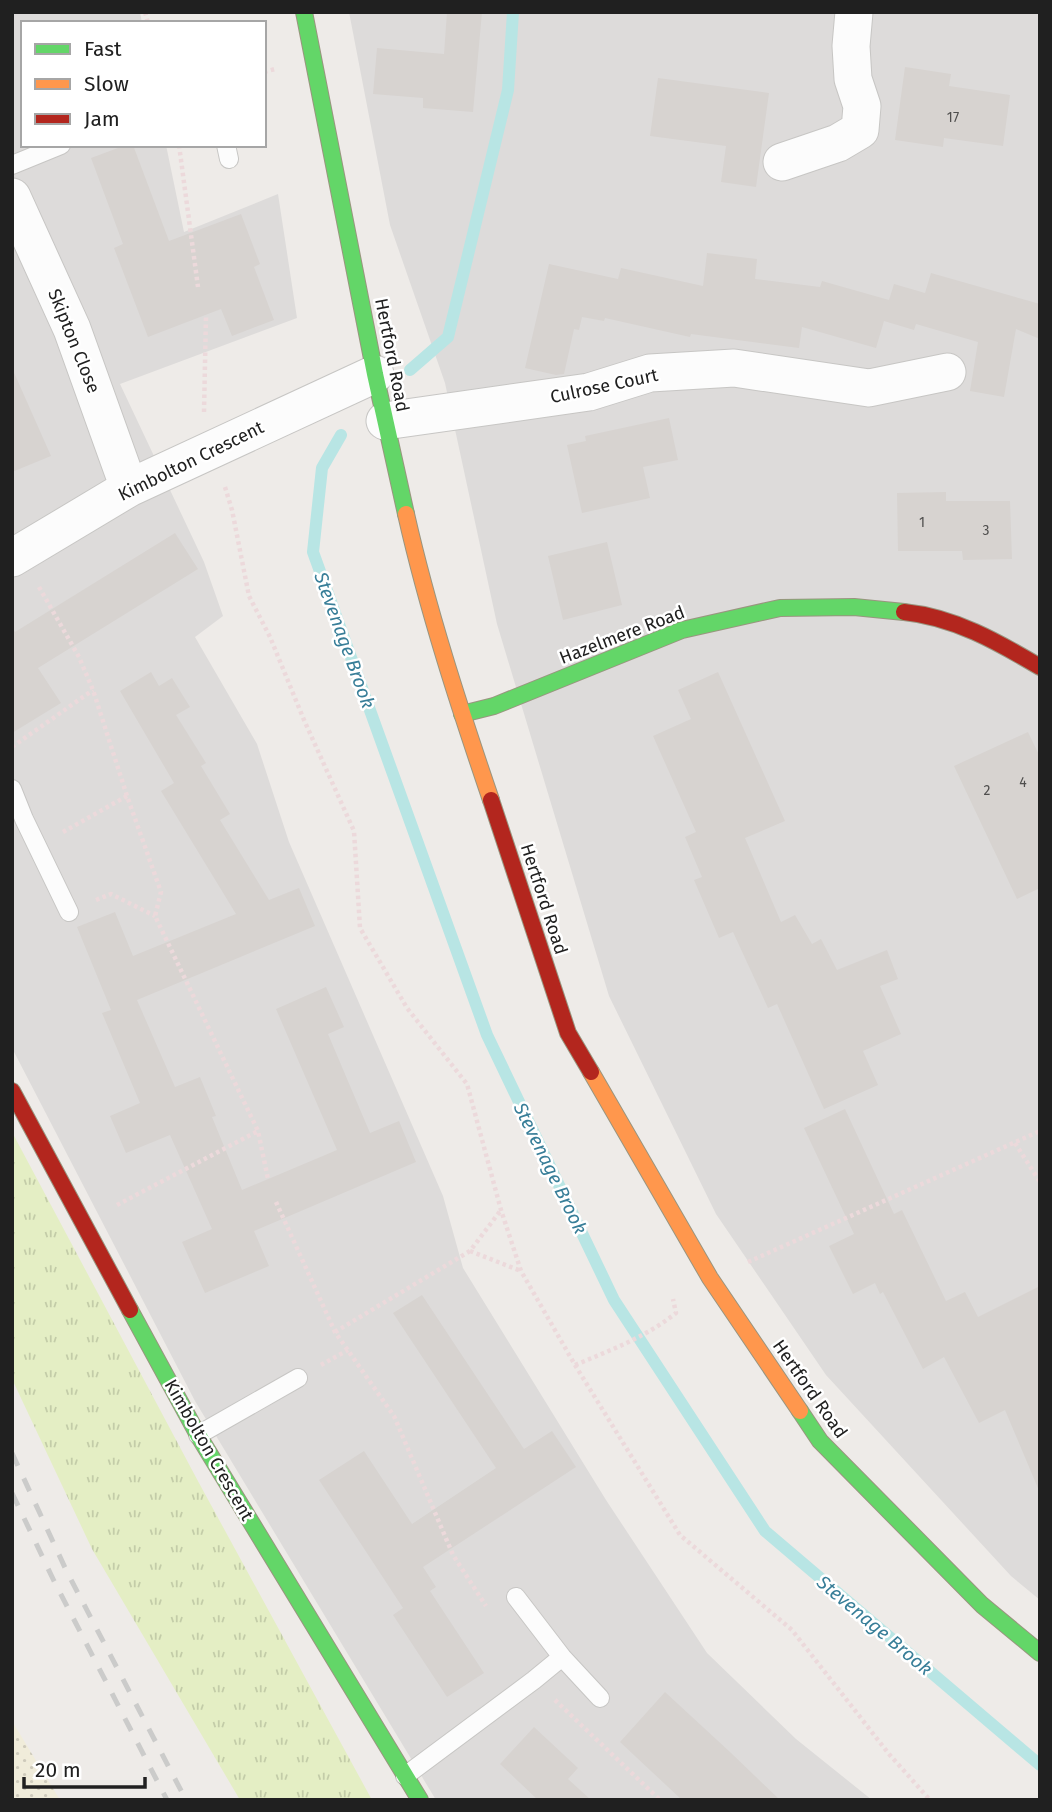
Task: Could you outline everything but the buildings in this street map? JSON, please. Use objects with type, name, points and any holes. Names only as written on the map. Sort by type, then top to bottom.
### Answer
[{"type":"street","name":"Hertford Road","points":[[304,12],[376,374],[416,557],[462,714],[568,1034],[710,1278],[820,1441],[982,1605],[1040,1653]]},
{"type":"street","points":[[782,162],[838,143],[860,130],[862,106],[853,79],[851,46],[854,12]]},
{"type":"street","name":"Skipton Close","points":[[12,197],[72,329],[129,488]]},
{"type":"street","name":"Culrose Court","points":[[386,421],[589,391],[650,373],[734,368],[869,388],[947,372]]},
{"type":"street","name":"Kimbolton Crescent","points":[[13,557],[129,488],[376,374]]},
{"type":"street","name":"Hazelmere Road","points":[[462,714],[494,706],[682,630],[780,608],[854,607],[925,614],[989,637],[1040,667]]},
{"type":"street","name":"Kimbolton Crescent","points":[[12,1090],[198,1435],[421,1800]]},
{"type":"lane","points":[[12,165],[56,147]]},
{"type":"lane","points":[[12,789],[18,824],[37,847],[69,912]]},
{"type":"lane","points":[[198,1435],[298,1378]]},
{"type":"lane","points":[[516,1597],[562,1657],[600,1698]]},
{"type":"lane","points":[[405,1776],[562,1657]]},
{"type":"path","points":[[179,147],[198,287]]},
{"type":"path","points":[[204,414],[206,315]]},
{"type":"path","points":[[221,475],[232,510],[249,596],[270,637],[354,831],[360,928],[407,1008],[467,1084],[500,1210],[521,1271],[680,1535],[792,1630],[889,1754],[930,1800]]},
{"type":"path","points":[[13,557],[32,575],[79,657],[93,690],[161,892],[155,916]]},
{"type":"path","points":[[12,747],[93,690]]},
{"type":"path","points":[[37,847],[127,796]]},
{"type":"path","points":[[69,912],[111,894],[155,916],[258,1130],[268,1179]]},
{"type":"path","points":[[83,1222],[258,1130]]},
{"type":"path","points":[[710,1278],[1040,1131]]},
{"type":"path","points":[[1015,1143],[1040,1182]]},
{"type":"path","points":[[276,1202],[335,1332],[394,1416],[453,1555],[490,1612]]},
{"type":"path","points":[[335,1332],[470,1251],[500,1210]]},
{"type":"path","points":[[470,1251],[521,1271]]},
{"type":"path","points":[[575,1364],[631,1343],[666,1321]]},
{"type":"path","points":[[534,1680],[660,1800]]},
{"type":"shaded area","points":[[12,12],[140,12],[142,21],[21,21],[21,147],[166,147],[184,232],[278,194],[297,318],[120,384],[204,562],[223,616],[195,637],[257,744],[289,842],[443,1196],[463,1268],[606,1500],[707,1653],[796,1739],[872,1800],[436,1800],[195,1401],[12,1048]]},
{"type":"shaded area","points":[[349,12],[1040,12],[1040,1600],[1011,1576],[826,1375],[716,1214],[609,996],[497,624],[445,383],[390,225]]},
{"type":"shaded area","points":[[12,1720],[15,1726],[60,1800],[12,1800]]},
{"type":"green space","points":[[12,1132],[372,1800],[240,1800],[92,1549],[12,1379]]},
{"type":"waterway","name":"Stevenage Brook","points":[[410,370],[448,337],[508,90],[513,12]]},
{"type":"waterway","name":"Stevenage Brook","points":[[341,435],[322,468],[313,552],[487,1035],[614,1300],[765,1531],[1040,1765]]},
{"type":"railway","points":[[12,1453],[67,1572],[186,1800]]},
{"type":"railway","points":[[12,1493],[54,1581],[167,1800]]},
{"type":"traffic: fast","points":[[304,12],[375,374],[406,514]]},
{"type":"traffic: fast","points":[[462,714],[494,706],[682,630],[780,608],[854,607],[904,612]]},
{"type":"traffic: fast","points":[[130,1310],[198,1435],[420,1800]]},
{"type":"traffic: fast","points":[[800,1411],[820,1441],[982,1605],[1040,1653]]},
{"type":"traffic: slow","points":[[406,514],[445,658],[491,800]]},
{"type":"traffic: slow","points":[[591,1072],[710,1278],[800,1411]]},
{"type":"traffic: jam","points":[[904,612],[958,625],[992,640],[1040,667]]},
{"type":"traffic: jam","points":[[491,800],[568,1033],[591,1072]]},
{"type":"traffic: jam","points":[[12,1091],[130,1310]]}]
